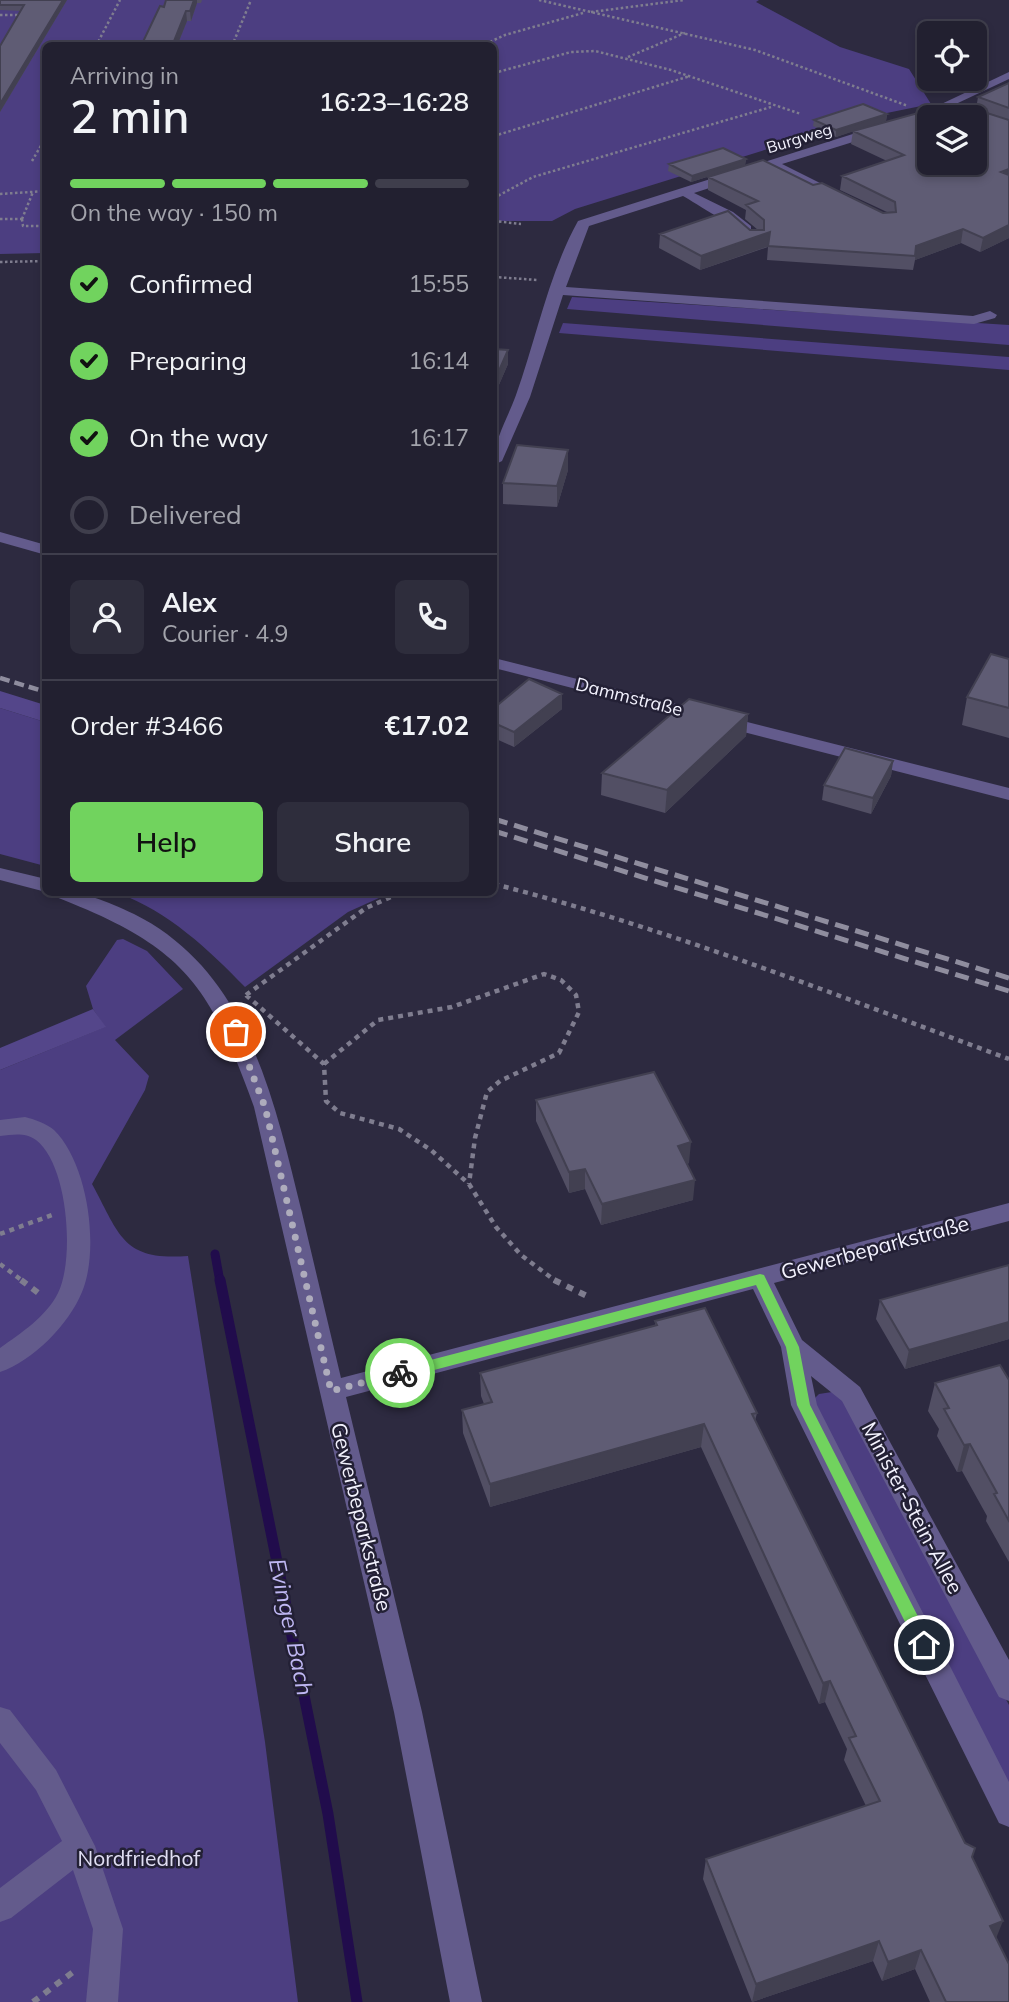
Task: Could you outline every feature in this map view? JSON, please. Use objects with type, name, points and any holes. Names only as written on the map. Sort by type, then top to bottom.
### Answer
[{"type":"street","name":"Burgweg","points":[[957,105],[1009,75]]},
{"type":"street","name":"Burgweg","points":[[497,454],[523,397],[543,331],[583,223],[917,117]]},
{"type":"street","points":[[770,163],[853,204]]},
{"type":"street","points":[[681,191],[729,215],[756,239]]},
{"type":"street","points":[[560,286],[604,296],[960,320],[974,320],[990,315]]},
{"type":"street","points":[[0,537],[42,549]]},
{"type":"street","name":"Dammstraße","points":[[497,664],[1009,794]]},
{"type":"street","points":[[0,874],[42,886]]},
{"type":"street","points":[[74,896],[106,907],[147,928],[185,956],[210,985],[225,1010],[247,1054],[265,1107],[331,1391]]},
{"type":"street","points":[[0,1128],[24,1124],[53,1140],[61,1154],[76,1206],[76,1269],[63,1307],[48,1327],[0,1362]]},
{"type":"street","name":"Gewerbeparkstraße","points":[[466,2002],[408,1712],[331,1391],[1009,1212]]},
{"type":"street","name":"Minister-Stein-Allee","points":[[760,1279],[793,1347],[804,1405],[1009,1813]]},
{"type":"street","name":"Minister-Stein-Allee","points":[[793,1347],[851,1394],[1009,1688]]},
{"type":"street","points":[[0,1720],[46,1780],[80,1846],[108,1929],[102,2002]]},
{"type":"street","points":[[0,1907],[80,1846]]},
{"type":"path","points":[[98,42],[120,0]]},
{"type":"path","points":[[234,42],[251,0]]},
{"type":"path","points":[[539,0],[755,50],[884,99],[917,108]]},
{"type":"path","points":[[490,42],[584,12],[684,0]]},
{"type":"path","points":[[0,15],[25,15]]},
{"type":"path","points":[[628,58],[685,33]]},
{"type":"path","points":[[497,71],[579,51],[628,58],[690,76],[772,106]]},
{"type":"path","points":[[497,135],[690,76]]},
{"type":"path","points":[[497,196],[533,177],[777,104],[802,114]]},
{"type":"path","points":[[32,161],[42,144]]},
{"type":"path","points":[[0,194],[42,191]]},
{"type":"path","points":[[33,192],[22,219],[23,226],[42,226]]},
{"type":"path","points":[[0,219],[22,219]]},
{"type":"path","points":[[497,221],[521,225]]},
{"type":"path","points":[[0,262],[42,261]]},
{"type":"path","points":[[497,277],[560,286]]},
{"type":"path","points":[[497,885],[561,901],[730,956],[1009,1059]]},
{"type":"path","points":[[225,1010],[366,908],[393,896]]},
{"type":"path","points":[[324,1064],[378,1020],[453,1007],[544,974],[561,980],[576,995],[579,1012],[559,1053],[500,1081],[487,1091],[475,1138],[469,1184]]},
{"type":"path","points":[[246,995],[324,1064],[326,1101],[340,1113],[399,1129],[431,1150],[469,1184],[496,1227],[521,1255],[547,1277],[596,1300],[604,1320]]},
{"type":"path","points":[[0,1234],[76,1206]]},
{"type":"path","points":[[0,1264],[31,1290],[63,1307]]},
{"type":"path","points":[[33,2002],[107,1946]]},
{"type":"green space","points":[[0,0],[759,0],[756,2],[840,47],[909,69],[917,82],[917,91],[923,91],[931,104],[877,115],[575,209],[552,221],[501,221],[497,227],[497,42],[42,42],[42,253],[0,254]]},
{"type":"green space","points":[[572,297],[1009,325],[1009,345],[567,309]]},
{"type":"green space","points":[[563,323],[1009,357],[1009,370],[559,333]]},
{"type":"green space","points":[[0,708],[42,721],[42,865],[0,854]]},
{"type":"green space","points":[[125,896],[383,896],[348,912],[245,987],[187,933]]},
{"type":"green space","name":"Nordfriedhof","points":[[123,939],[147,951],[183,989],[115,1040],[149,1076],[145,1090],[92,1184],[117,1231],[136,1249],[149,1254],[188,1256],[265,1742],[298,2002],[0,2002],[0,1070],[105,1027],[93,1009],[86,986],[117,940]]},
{"type":"green space","points":[[832,1392],[847,1400],[1009,1705],[1009,1785],[811,1402],[819,1394]]},
{"type":"shaded area","points":[[0,691],[42,704],[42,721],[0,708]]},
{"type":"shaded area","points":[[93,1009],[106,1027],[0,1070],[0,1048]]},
{"type":"building","points":[[0,0],[63,0],[0,104],[0,46],[24,5],[0,5]]},
{"type":"building","points":[[166,0],[194,0],[190,11],[186,11],[174,42],[143,42],[160,6],[164,7]]},
{"type":"building","points":[[1009,83],[1009,108],[978,97]]},
{"type":"building","points":[[863,104],[887,114],[836,130],[814,120]]},
{"type":"building","points":[[917,113],[917,175],[987,175],[987,113],[1009,120],[1009,169],[1001,172],[1009,175],[1009,225],[983,238],[963,229],[916,246],[915,256],[768,246],[770,232],[701,256],[660,234],[728,211],[750,230],[764,230],[764,220],[746,205],[758,201],[708,177],[763,160],[813,185],[822,183],[883,213],[896,212],[895,202],[842,176],[904,155],[853,131]]},
{"type":"building","points":[[723,148],[746,159],[692,176],[669,164]]},
{"type":"building","points":[[497,349],[508,350],[498,373]]},
{"type":"building","points":[[517,445],[568,450],[557,486],[503,483]]},
{"type":"building","points":[[991,654],[1009,659],[1009,708],[967,697]]},
{"type":"building","points":[[529,679],[562,694],[514,732],[497,724],[497,706]]},
{"type":"building","points":[[689,699],[748,714],[667,790],[602,773]]},
{"type":"building","points":[[845,748],[893,761],[873,798],[824,785]]},
{"type":"building","points":[[654,1072],[691,1142],[678,1146],[695,1180],[602,1204],[585,1169],[569,1172],[536,1100]]},
{"type":"building","points":[[1009,1265],[1009,1322],[909,1350],[880,1300]]},
{"type":"building","points":[[705,1308],[757,1413],[752,1414],[965,1843],[975,1848],[972,1857],[1003,1921],[990,1926],[1009,1964],[1009,2002],[946,2002],[921,1950],[888,1962],[879,1941],[756,1984],[706,1859],[880,1801],[849,1738],[856,1736],[830,1681],[823,1683],[704,1424],[490,1484],[462,1410],[492,1402],[480,1373],[657,1325],[655,1321]]},
{"type":"building","points":[[1000,1365],[1009,1380],[1009,1521],[970,1444],[964,1445],[944,1409],[949,1408],[935,1383]]},
{"type":"waterway","name":"Evinger Bach","points":[[215,1254],[220,1282]]},
{"type":"waterway","name":"Evinger Bach","points":[[220,1280],[328,1814],[357,2002]]},
{"type":"railway","points":[[0,678],[42,691]]},
{"type":"railway","points":[[497,820],[1009,978]]},
{"type":"railway","points":[[497,832],[1009,991]]},
{"type":"way so far","points":[[236,1032],[247,1054],[265,1107],[331,1391],[400,1373]]},
{"type":"route","points":[[400,1373],[760,1279],[793,1347],[804,1405],[924,1645]]}]
